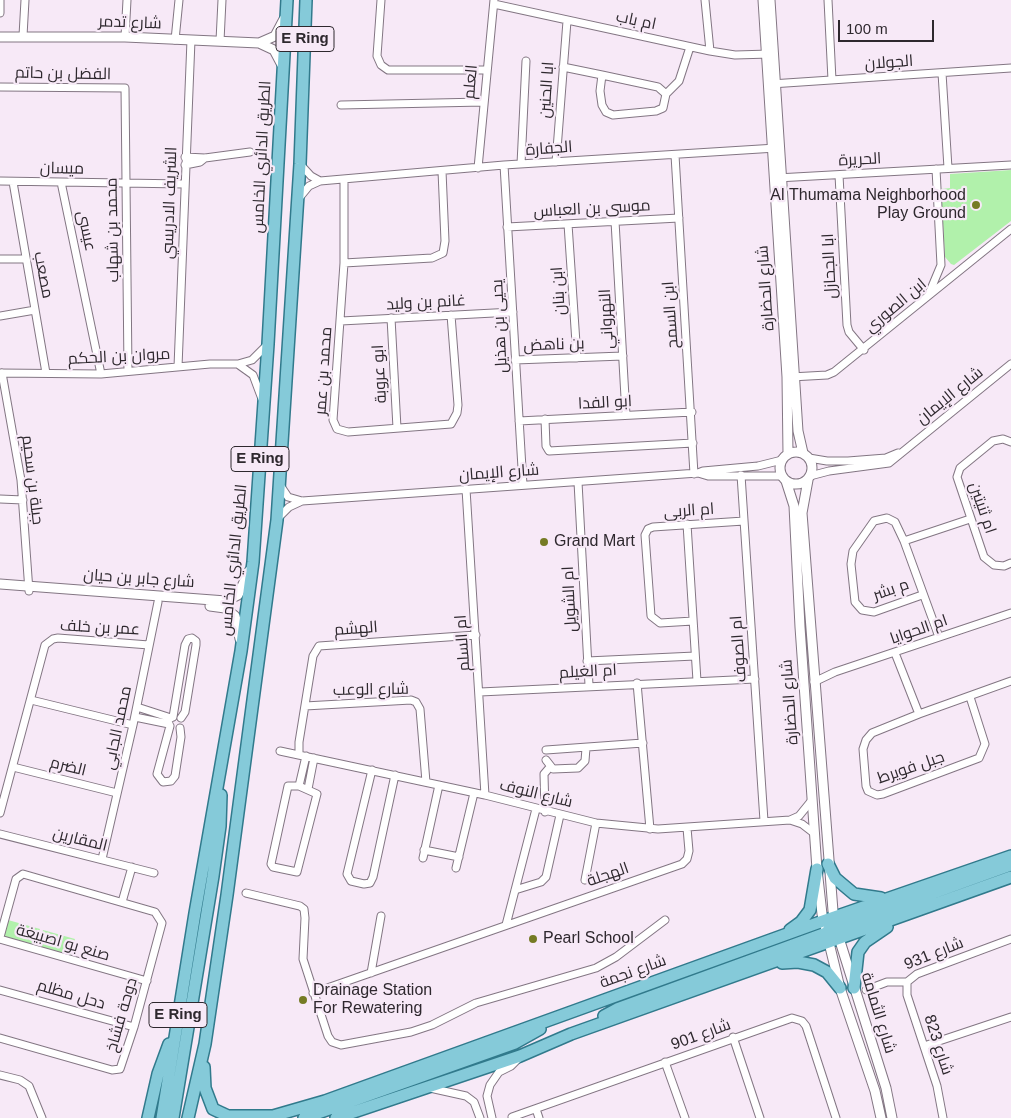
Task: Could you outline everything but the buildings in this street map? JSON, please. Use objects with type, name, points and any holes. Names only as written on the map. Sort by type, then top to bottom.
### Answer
[{"type":"main road","name":"E Ring","points":[[188,1118],[205,1044],[245,772],[277,520],[300,164],[306,0]]},
{"type":"main road","name":"الطريق الدائري الخامس","points":[[162,1118],[175,1028],[241,651],[253,562],[268,344],[287,6]]},
{"type":"main road","points":[[173,1118],[220,826],[221,768]]},
{"type":"main road","name":"شارع نجمة","points":[[336,1118],[520,1056],[571,1034],[765,964],[892,897],[1011,856]]},
{"type":"main road","points":[[828,864],[835,878],[854,894],[875,898],[892,897]]},
{"type":"main road","points":[[571,1034],[618,1009],[1011,865]]},
{"type":"main road","points":[[780,936],[801,922],[810,910],[816,869]]},
{"type":"main road","name":"شارع نجمة","points":[[205,1044],[204,1081],[209,1102],[213,1109],[228,1116],[269,1117],[325,1101],[780,936],[831,930],[902,917],[1011,877]]},
{"type":"main road","points":[[854,988],[856,956],[861,947],[871,937],[902,917]]},
{"type":"main road","points":[[765,964],[798,962],[814,965],[827,972],[840,988]]},
{"type":"main road","points":[[304,1118],[515,1043],[570,1012]]},
{"type":"main road","points":[[148,1118],[160,1065],[175,1028]]},
{"type":"street","points":[[0,0],[0,13]]},
{"type":"street","points":[[22,36],[25,0]]},
{"type":"street","points":[[125,37],[127,0]]},
{"type":"street","points":[[175,40],[179,0]]},
{"type":"street","points":[[220,41],[222,0]]},
{"type":"street","points":[[381,0],[378,56],[381,65],[388,70],[486,70]]},
{"type":"street","points":[[706,0],[710,51]]},
{"type":"street","name":"شارع الحضارة","points":[[763,0],[772,84],[790,377],[798,438],[806,455]]},
{"type":"street","name":"شارع الحضارة","points":[[769,54],[770,0]]},
{"type":"street","points":[[828,0],[832,80]]},
{"type":"street","name":"ام باب","points":[[494,2],[567,21],[710,51],[735,55],[769,54]]},
{"type":"street","name":"العلم","points":[[478,168],[494,2]]},
{"type":"street","points":[[259,43],[271,39],[278,33],[287,6]]},
{"type":"street","name":"ابا الحنين","points":[[556,162],[567,21]]},
{"type":"street","name":"شارع تدمر","points":[[0,37],[125,37],[259,43]]},
{"type":"street","name":"الشريف الادريسي","points":[[178,367],[191,40]]},
{"type":"street","points":[[259,43],[276,52],[284,69]]},
{"type":"street","points":[[602,74],[600,91],[602,105],[606,112],[613,115],[656,111],[663,108],[666,94],[679,80],[690,47]]},
{"type":"street","points":[[521,164],[526,61]]},
{"type":"street","points":[[563,67],[658,87],[666,94]]},
{"type":"street","name":"الجولان","points":[[772,84],[1011,68]]},
{"type":"street","points":[[942,73],[948,168]]},
{"type":"street","name":"الفضل بن حاتم","points":[[0,87],[125,88]]},
{"type":"street","name":"محمد بن شهاب","points":[[125,88],[128,371]]},
{"type":"street","points":[[341,105],[483,102]]},
{"type":"street","name":"الجفارة","points":[[320,181],[504,165],[776,148]]},
{"type":"street","points":[[185,161],[250,152]]},
{"type":"street","name":"ابن السمح","points":[[675,154],[696,474]]},
{"type":"street","points":[[300,164],[307,172],[320,181]]},
{"type":"street","name":"يحيى بن هذيل","points":[[504,165],[523,485]]},
{"type":"street","name":"الحريرة","points":[[778,178],[1011,165]]},
{"type":"street","points":[[927,298],[941,265],[936,169]]},
{"type":"street","points":[[344,263],[432,258],[443,253],[445,241],[442,171]]},
{"type":"street","name":"ابا الجحازل","points":[[839,174],[847,326],[849,332],[864,350]]},
{"type":"street","name":"محمد بن عمر","points":[[344,179],[344,263],[334,426],[342,432],[348,432],[445,426],[455,419],[458,404],[451,315]]},
{"type":"street","name":"ميسان","points":[[0,181],[184,184]]},
{"type":"street","points":[[297,202],[309,186],[320,181]]},
{"type":"street","name":"مصعب","points":[[13,182],[46,373]]},
{"type":"street","name":"عيسى","points":[[61,182],[101,374]]},
{"type":"street","name":"موسى بن العباس","points":[[507,227],[679,218]]},
{"type":"street","name":"النهرواني","points":[[615,221],[626,415]]},
{"type":"street","name":"ابن بنان","points":[[568,224],[577,358]]},
{"type":"street","name":"ابن الصوري","points":[[790,377],[827,375],[864,350],[1011,229]]},
{"type":"street","points":[[0,259],[25,259]]},
{"type":"street","points":[[0,316],[35,310]]},
{"type":"street","name":"غانم بن وليد","points":[[341,321],[512,312]]},
{"type":"street","name":"ابو عروبة","points":[[391,318],[397,428]]},
{"type":"street","name":"مروان بن الحكم","points":[[1,373],[101,374],[238,364],[258,355],[268,344]]},
{"type":"street","name":"بن ناهض","points":[[515,360],[623,356]]},
{"type":"street","points":[[238,364],[253,375],[264,409]]},
{"type":"street","name":"شارع الإيمان","points":[[809,478],[829,470],[889,463],[1011,364]]},
{"type":"street","name":"جبلة بن سحيم","points":[[1,373],[23,500],[29,588]]},
{"type":"street","name":"شارع الحضارة","points":[[785,457],[790,377]]},
{"type":"street","name":"ابو الفدا","points":[[519,421],[692,412]]},
{"type":"street","points":[[545,419],[546,446],[549,451],[693,443]]},
{"type":"street","name":"ام ثنيتين","points":[[1011,442],[1003,439],[993,441],[960,468],[958,481],[970,519],[988,562],[999,566],[1011,563]]},
{"type":"street","name":"شارع الإيمان","points":[[806,455],[827,461],[874,459],[886,458],[905,449]]},
{"type":"street","points":[[795,452],[806,455],[812,465],[809,478],[797,484],[784,478],[780,468],[785,457],[795,452]]},
{"type":"street","name":"شارع الإيمان","points":[[696,474],[702,471],[758,466],[785,457]]},
{"type":"street","name":"شارع الإيمان","points":[[302,501],[696,474],[784,478]]},
{"type":"street","name":"ام الصوف","points":[[741,475],[764,821]]},
{"type":"street","name":"شارع الحضارة","points":[[784,478],[794,506],[816,869],[831,930]]},
{"type":"street","name":"شارع الحضارة","points":[[809,478],[802,513],[828,864],[831,930]]},
{"type":"street","points":[[279,480],[285,493],[293,499],[302,501]]},
{"type":"street","name":"ام الشويل","points":[[578,482],[589,685]]},
{"type":"street","name":"ام السلم","points":[[466,489],[485,795]]},
{"type":"street","points":[[0,499],[23,500]]},
{"type":"street","points":[[277,520],[289,507],[302,501]]},
{"type":"street","name":"م بشر","points":[[922,595],[874,612],[862,610],[855,602],[851,564],[852,555],[855,546],[874,521],[887,518],[895,522],[904,541],[938,637]]},
{"type":"street","points":[[904,541],[970,519]]},
{"type":"street","name":"ام الربى","points":[[693,622],[660,622],[651,616],[645,535],[648,529],[687,524],[744,521]]},
{"type":"street","points":[[687,524],[697,681]]},
{"type":"street","name":"شارع جابر بن حيان","points":[[0,589],[29,588],[226,600],[238,595],[253,562]]},
{"type":"street","name":"شارع جابر بن حيان","points":[[0,584],[225,608],[235,616],[238,624],[241,651]]},
{"type":"street","name":"محمد الجابي","points":[[102,859],[135,717],[158,602]]},
{"type":"street","name":"ام الحوايا","points":[[814,682],[835,672],[1011,614]]},
{"type":"street","name":"الهشم","points":[[299,786],[302,756],[299,742],[313,656],[319,646],[476,635]]},
{"type":"street","points":[[135,717],[171,721],[181,718],[185,712],[196,645],[196,640],[192,638],[188,639],[185,644],[171,721],[157,774],[163,782],[171,781],[175,776],[181,737],[180,728],[183,724],[181,718]]},
{"type":"street","name":"عمر بن خلف","points":[[0,813],[45,645],[53,639],[150,645]]},
{"type":"street","points":[[895,653],[919,714]]},
{"type":"street","points":[[587,661],[695,656]]},
{"type":"street","name":"ام الحوايا","points":[[814,668],[822,673],[835,672]]},
{"type":"street","name":"ام الغيلم","points":[[480,692],[589,685],[755,679]]},
{"type":"street","name":"جبل فويرط","points":[[970,697],[985,744],[979,758],[883,794],[878,795],[868,791],[863,749],[866,740],[872,733],[1011,681]]},
{"type":"street","points":[[638,683],[650,829]]},
{"type":"street","points":[[31,700],[133,725]]},
{"type":"street","name":"شارع الوعب","points":[[305,706],[411,700],[416,702],[420,709],[426,782]]},
{"type":"street","points":[[137,707],[171,721],[174,729],[180,728]]},
{"type":"street","points":[[546,750],[643,743]]},
{"type":"street","points":[[545,812],[544,774],[548,763],[556,769],[581,767],[585,761],[586,748]]},
{"type":"street","name":"شارع النوف","points":[[280,750],[485,795],[545,812],[596,823],[650,829],[790,820]]},
{"type":"street","points":[[308,789],[314,758]]},
{"type":"street","name":"الضرم","points":[[13,767],[117,793]]},
{"type":"street","points":[[372,770],[347,874],[351,881],[364,884],[370,883],[373,877],[395,775]]},
{"type":"street","points":[[422,858],[439,785]]},
{"type":"street","points":[[299,786],[317,794],[299,872],[273,867],[271,864],[286,788],[299,786]]},
{"type":"street","points":[[456,868],[474,793]]},
{"type":"street","points":[[790,820],[799,816],[812,800]]},
{"type":"street","points":[[506,925],[536,809]]},
{"type":"street","points":[[515,890],[541,882],[546,877],[560,815]]},
{"type":"street","points":[[790,820],[802,824],[815,834]]},
{"type":"street","points":[[585,880],[596,823]]},
{"type":"street","name":"الهجلة","points":[[313,993],[682,864],[687,859],[689,852],[687,828]]},
{"type":"street","name":"المقارين","points":[[0,834],[154,873]]},
{"type":"street","points":[[424,850],[459,857]]},
{"type":"street","points":[[122,902],[132,867]]},
{"type":"street","name":"دوحة فشاخ","points":[[0,938],[16,879],[24,874],[155,912],[161,918],[161,927],[147,981],[122,1066],[115,1071],[0,1038]]},
{"type":"street","points":[[246,893],[300,906],[304,909],[306,918],[302,954],[329,1039],[338,1045],[364,1042],[411,1032],[443,1020],[476,1003],[596,968],[616,957],[665,920]]},
{"type":"street","points":[[370,973],[381,916]]},
{"type":"street","name":"شارع الثمامة","points":[[831,930],[840,988],[875,1091],[882,1118]]},
{"type":"street","name":"شارع الثمامة","points":[[831,930],[854,988],[886,1088],[892,1118]]},
{"type":"street","name":"صنع بو اصبيغة","points":[[0,938],[147,981]]},
{"type":"street","name":"شارع 931","points":[[866,990],[887,982],[907,982],[917,974],[1011,939]]},
{"type":"street","name":"شارع 823","points":[[907,982],[907,995],[937,1086],[942,1118]]},
{"type":"street","name":"دحل مظلم","points":[[0,990],[134,1027]]},
{"type":"street","points":[[924,1046],[1011,1017]]},
{"type":"street","name":"شارع 901","points":[[512,1117],[786,1018],[802,1021],[806,1026],[836,1118]]},
{"type":"street","points":[[733,1037],[760,1118]]},
{"type":"street","points":[[492,1118],[488,1096],[490,1086],[499,1072],[511,1066],[520,1056]]},
{"type":"street","points":[[665,1062],[684,1118]]},
{"type":"street","points":[[0,1075],[20,1080],[29,1086],[42,1118]]},
{"type":"street","points":[[429,1088],[466,1096],[474,1102],[480,1118]]},
{"type":"street","points":[[536,1109],[539,1118]]},
{"type":"green space","name":"Al Thumama Neighborhood Play Ground","points":[[1011,170],[1011,221],[954,265],[951,264],[945,257],[941,189],[950,188],[950,174]]},
{"type":"green space","points":[[8,920],[40,929],[35,947],[3,937]]},
{"type":"green space","points":[[43,930],[75,939],[70,958],[38,949]]},
{"type":"place","name":"Al Thumama Neighborhood Play Ground","points":[[976,205]]},
{"type":"place","name":"Grand Mart","points":[[544,542]]},
{"type":"place","name":"Pearl School","points":[[533,939]]},
{"type":"place","name":"Drainage Station For Rewatering","points":[[303,1000]]}]
